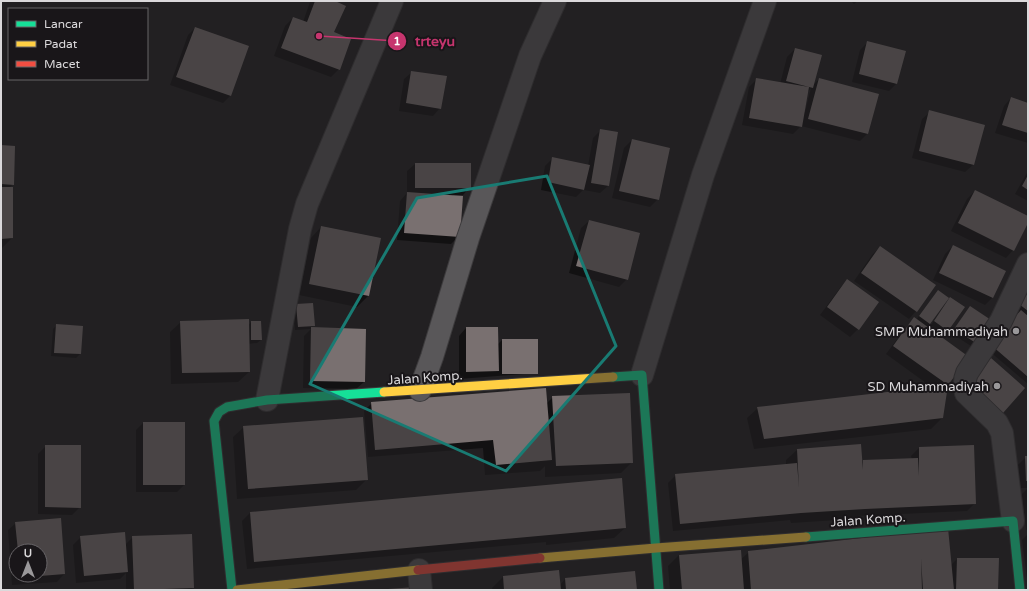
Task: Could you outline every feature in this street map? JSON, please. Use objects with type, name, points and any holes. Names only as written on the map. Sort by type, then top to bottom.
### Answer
[{"type":"street","points":[[267,400],[299,237],[307,204],[392,1]]},
{"type":"street","points":[[420,390],[432,358],[470,231],[530,56],[555,1]]},
{"type":"street","points":[[658,590],[642,375],[703,175],[765,1]]},
{"type":"street","points":[[1020,590],[1002,433],[997,423],[966,393],[964,380],[1006,312],[1028,264]]},
{"type":"street","name":"Jalan Komp.","points":[[232,590],[214,421],[215,416],[221,409],[267,400],[642,375]]},
{"type":"street","name":"Jalan Komp.","points":[[237,590],[420,580],[656,548],[1013,521]]},
{"type":"highlighted area","points":[[547,176],[616,346],[506,471],[310,384],[417,198]]},
{"type":"building","points":[[315,1],[335,1],[346,6],[334,32],[351,39],[340,70],[281,48],[293,17],[307,22]]},
{"type":"building","points":[[195,27],[249,46],[231,96],[176,77]]},
{"type":"building","points":[[867,41],[906,51],[897,84],[859,74]]},
{"type":"building","points":[[795,48],[822,55],[813,88],[786,81]]},
{"type":"building","points":[[411,71],[447,76],[441,109],[406,103]]},
{"type":"building","points":[[756,78],[809,87],[802,127],[749,118]]},
{"type":"building","points":[[819,78],[879,94],[868,134],[808,119]]},
{"type":"building","points":[[1011,97],[1028,103],[1028,133],[1002,125]]},
{"type":"building","points":[[929,110],[985,125],[974,165],[919,151]]},
{"type":"building","points":[[600,129],[618,132],[609,186],[591,183]]},
{"type":"building","points":[[632,139],[670,148],[659,200],[619,191]]},
{"type":"building","points":[[1,145],[15,146],[14,185],[1,184]]},
{"type":"building","points":[[552,157],[590,165],[584,190],[548,182]]},
{"type":"building","points":[[415,163],[471,163],[471,188],[415,188]]},
{"type":"building","points":[[1028,175],[1028,190],[1022,186]]},
{"type":"building","points":[[1,187],[13,187],[13,238],[1,239]]},
{"type":"building","points":[[975,190],[1028,216],[1028,223],[1014,251],[958,223]]},
{"type":"building","points":[[407,192],[463,196],[460,237],[404,233]]},
{"type":"building","points":[[589,220],[640,233],[628,280],[576,266]]},
{"type":"building","points":[[321,226],[381,238],[369,296],[309,284]]},
{"type":"building","points":[[953,245],[1006,271],[993,298],[939,273]]},
{"type":"building","points":[[880,246],[936,285],[917,312],[861,273]]},
{"type":"building","points":[[847,279],[879,302],[859,330],[827,307]]},
{"type":"building","points":[[938,290],[949,298],[930,324],[919,316]]},
{"type":"building","points":[[1028,293],[1028,311],[1019,304]]},
{"type":"building","points":[[950,297],[965,307],[948,331],[934,321]]},
{"type":"building","points":[[313,303],[315,326],[298,327],[296,304]]},
{"type":"building","points":[[970,306],[994,322],[979,345],[954,329]]},
{"type":"building","name":"SMP Muhammadiyah","points":[[1021,310],[1028,316],[1028,377],[991,345]]},
{"type":"building","points":[[914,317],[969,357],[948,385],[893,346]]},
{"type":"building","points":[[249,319],[250,372],[182,373],[180,321]]},
{"type":"building","points":[[251,321],[261,321],[262,340],[251,340]]},
{"type":"building","points":[[56,324],[83,326],[81,354],[54,353]]},
{"type":"building","points":[[311,327],[366,329],[365,382],[310,381]]},
{"type":"building","points":[[466,327],[498,327],[499,371],[466,372]]},
{"type":"building","points":[[502,339],[538,339],[538,374],[502,374]]},
{"type":"building","name":"SD Muhammadiyah","points":[[991,358],[1025,388],[1003,413],[968,384]]},
{"type":"building","points":[[948,385],[943,418],[764,439],[757,407]]},
{"type":"building","points":[[546,388],[552,460],[496,465],[493,440],[375,450],[371,402]]},
{"type":"building","points":[[630,393],[633,463],[556,466],[552,396]]},
{"type":"building","points":[[363,417],[368,480],[248,489],[243,426]]},
{"type":"building","points":[[143,422],[185,422],[185,485],[143,485]]},
{"type":"building","points":[[861,444],[863,470],[863,460],[918,458],[919,476],[919,447],[974,445],[976,504],[801,513],[680,524],[675,474],[797,463],[799,488],[797,449]]},
{"type":"building","points":[[45,445],[81,445],[81,508],[45,507]]},
{"type":"building","points":[[1025,456],[1028,456],[1028,481],[1026,481]]},
{"type":"building","points":[[622,478],[626,528],[254,562],[250,512]]},
{"type":"building","points":[[61,518],[65,574],[48,575],[48,543],[17,543],[15,522]]},
{"type":"building","points":[[948,528],[954,590],[923,590],[921,558],[922,590],[751,590],[748,551]]},
{"type":"building","points":[[125,532],[128,572],[84,576],[80,536]]},
{"type":"building","points":[[192,534],[194,588],[134,590],[132,536]]},
{"type":"building","points":[[741,550],[744,590],[682,590],[679,555]]},
{"type":"building","points":[[957,558],[999,558],[998,590],[956,590]]},
{"type":"building","points":[[559,570],[561,590],[504,590],[503,576]]},
{"type":"building","points":[[635,571],[637,590],[566,590],[565,578]]},
{"type":"building","points":[[416,587],[416,590],[388,590],[388,589]]},
{"type":"traffic: fast","points":[[613,377],[642,375],[659,590]]},
{"type":"traffic: fast","points":[[232,590],[214,421],[219,412],[227,407],[267,400],[384,392]]},
{"type":"traffic: fast","points":[[806,537],[1013,521],[1020,590]]},
{"type":"traffic: slow","points":[[384,392],[613,377]]},
{"type":"traffic: slow","points":[[540,558],[806,537]]},
{"type":"traffic: slow","points":[[237,590],[418,570]]},
{"type":"traffic: jam","points":[[418,570],[540,558]]},
{"type":"place","name":"trteyu","points":[[319,36]]},
{"type":"place","name":"SMP Muhammadiyah","points":[[1016,331]]},
{"type":"place","name":"SD Muhammadiyah","points":[[997,386]]}]
